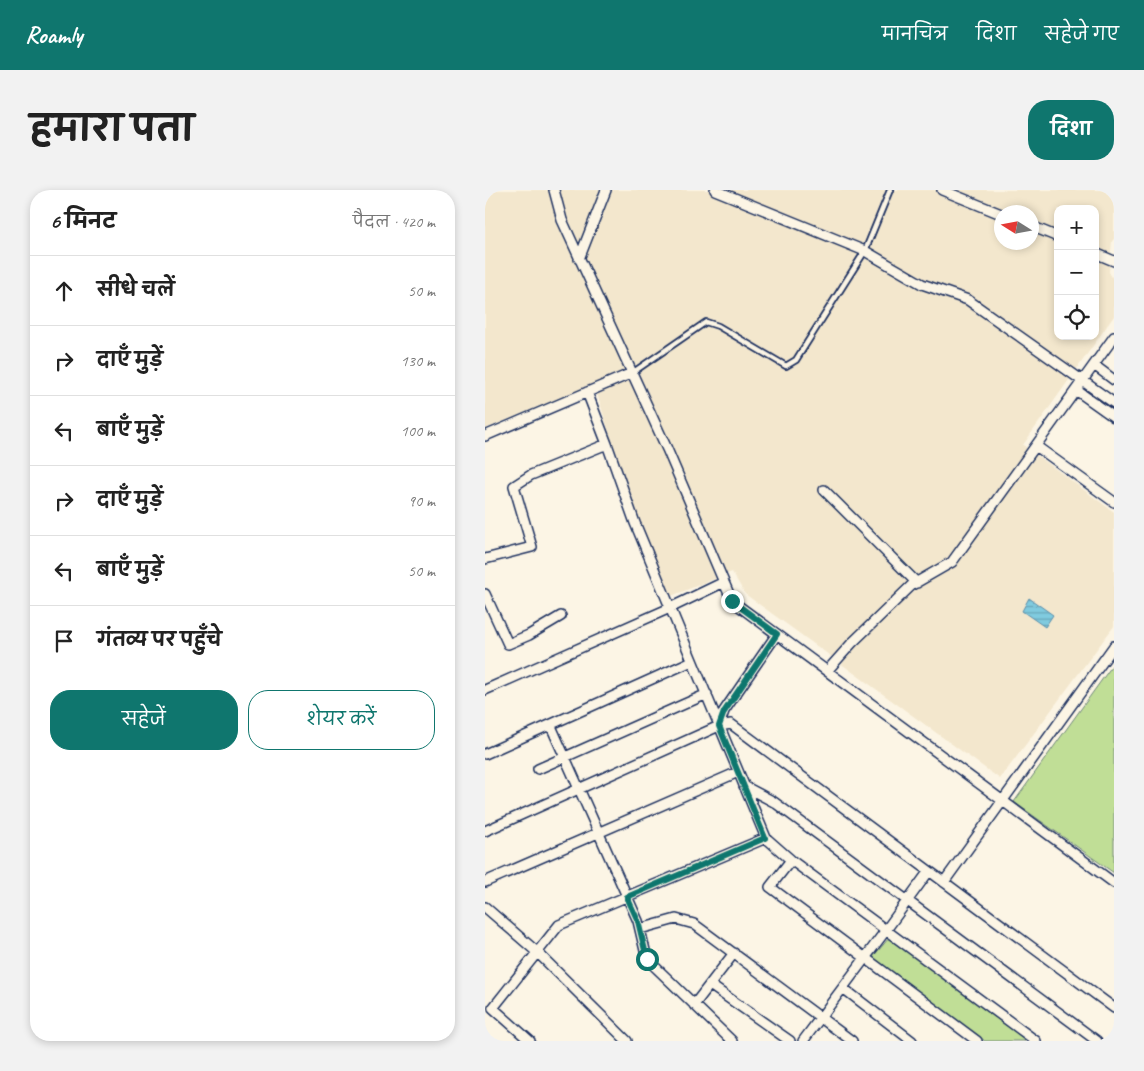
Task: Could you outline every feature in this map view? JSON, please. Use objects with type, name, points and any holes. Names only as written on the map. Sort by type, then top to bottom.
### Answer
[{"type":"street","points":[[554,190],[562,220],[667,449],[732,601],[1114,883]]},
{"type":"street","points":[[579,259],[605,190]]},
{"type":"street","points":[[715,190],[865,251],[922,284],[968,300],[1114,403]]},
{"type":"street","points":[[942,190],[994,211]]},
{"type":"street","points":[[1039,229],[1054,235]]},
{"type":"street","points":[[1099,255],[1114,261]]},
{"type":"street","points":[[827,671],[852,643],[917,582],[952,562],[1114,337]]},
{"type":"street","points":[[1094,366],[1114,380]]},
{"type":"street","points":[[485,436],[632,373]]},
{"type":"street","points":[[1076,390],[1114,417]]},
{"type":"street","points":[[587,392],[635,523],[765,838],[791,860],[1036,1041]]},
{"type":"street","points":[[485,558],[532,547],[514,486],[531,475],[607,444]]},
{"type":"street","points":[[1036,446],[1114,502]]},
{"type":"street","points":[[824,490],[917,582]]},
{"type":"street","points":[[485,690],[724,582]]},
{"type":"street","points":[[485,594],[508,644],[529,635],[561,616]]},
{"type":"street","points":[[719,726],[724,712],[777,634]]},
{"type":"street","points":[[944,882],[1114,646]]},
{"type":"street","points":[[485,754],[551,726],[692,661]]},
{"type":"street","points":[[539,769],[707,694]]},
{"type":"street","points":[[485,830],[719,726],[731,724],[1114,1008]]},
{"type":"street","points":[[551,726],[638,921],[647,959],[732,1041]]},
{"type":"street","points":[[485,882],[739,772]]},
{"type":"street","points":[[744,786],[774,802],[1097,1041]]},
{"type":"street","points":[[530,1041],[493,1008],[559,925],[765,838]]},
{"type":"street","points":[[791,860],[770,887],[977,1041]]},
{"type":"street","points":[[803,1041],[929,871]]},
{"type":"street","points":[[485,907],[538,952],[627,1041]]},
{"type":"street","points":[[640,929],[676,919],[694,924],[852,1041]]},
{"type":"street","points":[[694,1005],[734,954]]},
{"type":"street","points":[[710,985],[790,1041]]},
{"type":"street","points":[[843,988],[911,1041]]},
{"type":"lane","points":[[632,373],[706,322],[718,326],[786,366],[796,360],[865,251],[890,190]]},
{"type":"shaded area","points":[[485,190],[1114,190],[1114,239],[1112,241],[1109,272],[1114,281],[1114,316],[1099,337],[1099,205],[1054,205],[1054,340],[1097,340],[1023,445],[1114,512],[1114,626],[1000,779],[745,594],[732,572],[661,600],[594,384],[485,429]]},
{"type":"green space","points":[[1114,663],[1114,873],[1014,802]]},
{"type":"green space","points":[[889,938],[1027,1041],[985,1041],[872,958]]},
{"type":"water","points":[[1029,598],[1053,615],[1045,627],[1022,611]]},
{"type":"route","points":[[647,959],[638,921],[627,897],[765,838],[719,726],[724,712],[777,634],[732,601]]}]
